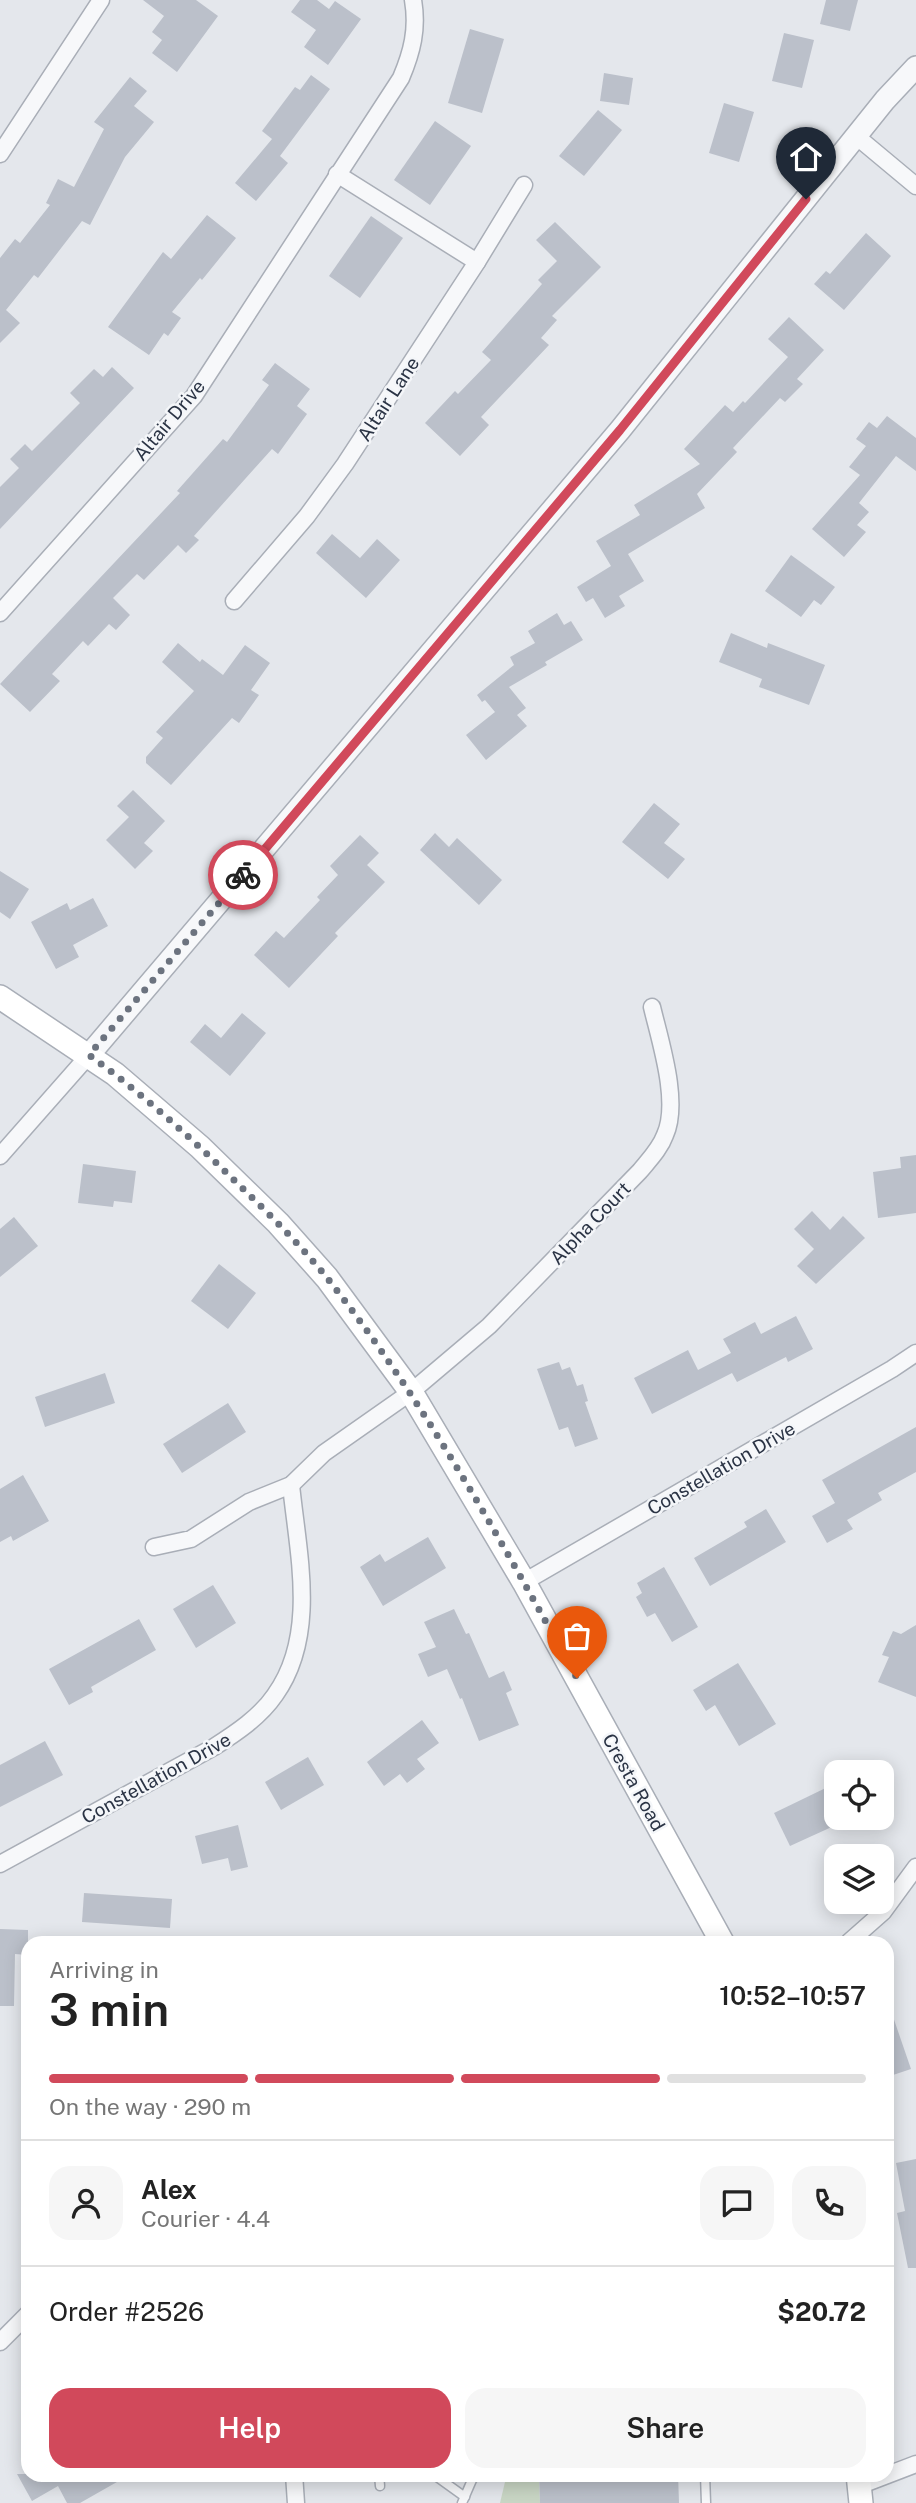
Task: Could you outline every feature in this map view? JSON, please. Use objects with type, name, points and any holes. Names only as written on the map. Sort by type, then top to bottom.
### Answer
[{"type":"main road","name":"Cresta Road","points":[[0,997],[115,1074],[200,1147],[278,1223],[327,1278],[411,1392],[524,1582],[719,1936]]},
{"type":"main road","points":[[860,2488],[876,2503]]},
{"type":"street","points":[[0,153],[101,0]]},
{"type":"street","name":"Altair Drive","points":[[0,613],[194,396],[401,78],[411,54],[416,21],[413,0]]},
{"type":"street","points":[[0,1156],[89,1055],[611,440],[856,136],[916,66]]},
{"type":"street","points":[[856,136],[916,186]]},
{"type":"street","points":[[337,174],[477,262]]},
{"type":"street","name":"Altair Lane","points":[[234,601],[307,516],[338,474],[477,262],[524,184]]},
{"type":"street","name":"Alpha Court","points":[[411,1392],[522,1295],[657,1150],[669,1125],[670,1094],[652,1007]]},
{"type":"street","name":"Constellation Drive","points":[[524,1582],[916,1353]]},
{"type":"street","points":[[154,1547],[191,1539],[249,1502],[291,1485],[324,1453],[411,1392]]},
{"type":"street","name":"Constellation Drive","points":[[0,1864],[214,1747],[242,1729],[274,1697],[288,1675],[297,1651],[301,1628],[302,1601],[291,1485]]},
{"type":"street","points":[[856,1936],[883,1912],[916,1867]]},
{"type":"street","points":[[0,2342],[21,2321]]},
{"type":"street","points":[[894,2473],[916,2464]]},
{"type":"street","points":[[295,2482],[296,2503]]},
{"type":"lane","points":[[380,2482],[380,2486]]},
{"type":"lane","points":[[443,2482],[464,2500],[473,2482]]},
{"type":"lane","points":[[705,2482],[706,2503]]},
{"type":"green space","points":[[505,2482],[539,2482],[540,2503],[500,2503]]},
{"type":"building","points":[[143,0],[196,0],[218,16],[177,72],[152,53],[162,40],[152,32],[164,16]]},
{"type":"building","points":[[300,0],[317,0],[329,9],[335,1],[361,19],[328,65],[304,47],[316,30],[291,12]]},
{"type":"building","points":[[826,0],[858,0],[850,31],[820,24]]},
{"type":"building","points":[[470,29],[504,39],[482,113],[448,103]]},
{"type":"building","points":[[784,33],[814,40],[802,88],[772,81]]},
{"type":"building","points":[[604,73],[633,78],[629,105],[600,101]]},
{"type":"building","points":[[311,75],[330,89],[280,156],[288,163],[256,201],[235,183],[272,139],[262,131],[295,87],[300,90]]},
{"type":"building","points":[[130,77],[147,91],[134,106],[154,122],[125,157],[90,225],[82,221],[38,278],[34,275],[6,310],[20,323],[0,343],[0,258],[15,239],[20,243],[50,205],[46,203],[58,179],[74,187],[104,129],[94,122]]},
{"type":"building","points":[[724,103],[754,112],[739,162],[709,153]]},
{"type":"building","points":[[598,110],[622,130],[584,176],[559,156]]},
{"type":"building","points":[[435,121],[471,146],[430,205],[394,180]]},
{"type":"building","points":[[207,215],[236,238],[172,312],[181,318],[168,336],[164,333],[149,355],[108,327],[163,252],[171,259]]},
{"type":"building","points":[[371,216],[403,238],[360,298],[329,276]]},
{"type":"building","points":[[555,222],[601,267],[552,316],[557,320],[541,338],[549,345],[481,417],[489,425],[460,456],[425,423],[455,391],[458,394],[491,360],[482,352],[542,284],[538,280],[557,261],[536,240]]},
{"type":"building","points":[[866,233],[891,256],[844,310],[814,284],[826,271],[830,274]]},
{"type":"building","points":[[789,317],[824,350],[797,379],[803,384],[785,402],[780,398],[733,448],[737,452],[697,494],[705,508],[628,554],[644,581],[619,596],[625,606],[605,618],[593,598],[586,602],[577,587],[611,566],[596,541],[640,515],[634,505],[700,464],[684,449],[725,405],[733,412],[743,401],[745,403],[788,357],[768,339]]},
{"type":"building","points":[[275,363],[310,389],[297,406],[307,414],[278,454],[272,449],[194,536],[199,540],[186,553],[178,545],[144,580],[137,574],[113,598],[130,615],[116,630],[109,624],[88,646],[83,641],[52,674],[60,681],[30,712],[0,684],[180,493],[177,491],[223,439],[227,442],[269,385],[262,380]]},
{"type":"building","points":[[112,367],[134,388],[0,529],[0,487],[19,468],[10,459],[25,444],[32,451],[80,403],[70,393],[94,369],[103,377]]},
{"type":"building","points":[[887,416],[916,438],[916,471],[896,456],[859,503],[869,512],[857,525],[866,532],[844,557],[812,529],[860,475],[849,467],[866,446],[856,439],[869,422],[877,428]]},
{"type":"building","points":[[332,534],[360,558],[377,539],[400,560],[366,598],[316,553]]},
{"type":"building","points":[[791,555],[835,587],[821,605],[814,600],[801,617],[765,591]]},
{"type":"building","points":[[557,613],[564,625],[571,621],[583,640],[509,687],[526,708],[517,715],[527,726],[486,760],[466,735],[495,712],[477,695],[514,665],[510,657],[535,643],[528,631]]},
{"type":"building","points":[[731,633],[767,648],[768,643],[825,665],[809,705],[759,687],[762,679],[719,662]]},
{"type":"building","points":[[178,643],[200,662],[202,659],[223,675],[245,645],[270,663],[251,690],[259,695],[239,723],[232,718],[171,785],[146,763],[146,757],[163,738],[156,732],[194,691],[162,662]]},
{"type":"building","points":[[133,790],[165,821],[144,843],[153,851],[135,869],[106,840],[129,817],[117,806]]},
{"type":"building","points":[[654,803],[680,824],[664,843],[685,859],[668,879],[622,842]]},
{"type":"building","points":[[435,833],[449,847],[457,838],[502,880],[479,905],[420,850]]},
{"type":"building","points":[[360,835],[379,853],[367,865],[385,882],[335,933],[338,936],[289,988],[254,955],[276,931],[284,938],[320,900],[317,897],[338,875],[330,866]]},
{"type":"building","points":[[0,871],[29,889],[10,919],[0,912]]},
{"type":"building","points":[[93,898],[108,926],[73,945],[79,957],[56,969],[31,922],[67,903],[70,910]]},
{"type":"building","points":[[242,1013],[266,1033],[230,1076],[190,1042],[205,1024],[221,1038]]},
{"type":"building","points":[[916,1155],[916,1213],[878,1218],[873,1172],[901,1168],[900,1157]]},
{"type":"building","points":[[83,1164],[136,1171],[132,1203],[114,1201],[113,1207],[78,1203]]},
{"type":"building","points":[[812,1211],[830,1230],[843,1216],[865,1238],[816,1284],[797,1266],[814,1249],[794,1229]]},
{"type":"building","points":[[14,1217],[38,1246],[0,1277],[0,1229]]},
{"type":"building","points":[[219,1264],[256,1293],[228,1329],[191,1301]]},
{"type":"building","points":[[796,1316],[813,1349],[788,1362],[786,1357],[737,1382],[732,1373],[652,1414],[634,1378],[688,1350],[698,1370],[731,1353],[723,1339],[755,1322],[761,1334]]},
{"type":"building","points":[[559,1362],[562,1370],[570,1367],[577,1386],[583,1384],[588,1401],[585,1402],[598,1439],[575,1447],[568,1427],[559,1430],[537,1369]]},
{"type":"building","points":[[105,1373],[115,1403],[45,1427],[35,1397]]},
{"type":"building","points":[[228,1403],[246,1432],[182,1473],[163,1444]]},
{"type":"building","points":[[916,1427],[916,1472],[878,1493],[882,1500],[847,1520],[853,1529],[827,1543],[812,1516],[835,1503],[822,1480]]},
{"type":"building","points":[[23,1475],[49,1521],[13,1541],[11,1536],[0,1542],[0,1489]]},
{"type":"building","points":[[766,1509],[786,1542],[710,1586],[694,1558],[747,1527],[744,1522]]},
{"type":"building","points":[[428,1537],[446,1568],[383,1606],[360,1567],[380,1554],[385,1562]]},
{"type":"building","points":[[664,1567],[698,1627],[672,1642],[655,1613],[647,1617],[636,1597],[642,1593],[637,1583]]},
{"type":"building","points":[[213,1585],[236,1623],[196,1648],[173,1609]]},
{"type":"building","points":[[454,1609],[466,1634],[469,1633],[489,1678],[504,1671],[512,1690],[506,1693],[519,1725],[479,1741],[447,1669],[428,1677],[418,1654],[436,1647],[424,1622]]},
{"type":"building","points":[[139,1619],[156,1650],[91,1687],[93,1692],[69,1705],[49,1669]]},
{"type":"building","points":[[916,1625],[916,1697],[878,1682],[889,1657],[882,1655],[893,1631],[901,1634]]},
{"type":"building","points":[[738,1663],[776,1724],[739,1746],[715,1705],[706,1711],[693,1690]]},
{"type":"building","points":[[422,1720],[439,1743],[417,1759],[425,1769],[407,1783],[400,1774],[384,1786],[367,1762]]},
{"type":"building","points":[[45,1741],[63,1775],[0,1807],[0,1765]]},
{"type":"building","points":[[308,1757],[324,1785],[281,1810],[265,1782]]},
{"type":"building","points":[[824,1789],[825,1830],[790,1846],[774,1813]]},
{"type":"building","points":[[238,1825],[248,1867],[231,1871],[228,1858],[202,1864],[195,1836]]},
{"type":"building","points":[[84,1893],[172,1899],[170,1928],[82,1922]]},
{"type":"building","points":[[0,1929],[28,1930],[28,1936],[21,1936],[21,1954],[15,1954],[14,2006],[0,2006]]},
{"type":"building","points":[[894,2020],[911,2069],[894,2075]]},
{"type":"building","points":[[916,2159],[916,2268],[908,2268],[897,2213],[905,2211],[896,2163]]},
{"type":"building","points":[[21,2482],[117,2482],[80,2503],[67,2503],[58,2486],[32,2501]]},
{"type":"building","points":[[539,2482],[678,2482],[679,2503],[540,2503]]},
{"type":"way so far","points":[[243,875],[89,1055],[200,1147],[278,1223],[327,1278],[411,1392],[524,1582],[577,1678]]},
{"type":"route","points":[[243,875],[620,430],[806,199]]}]
